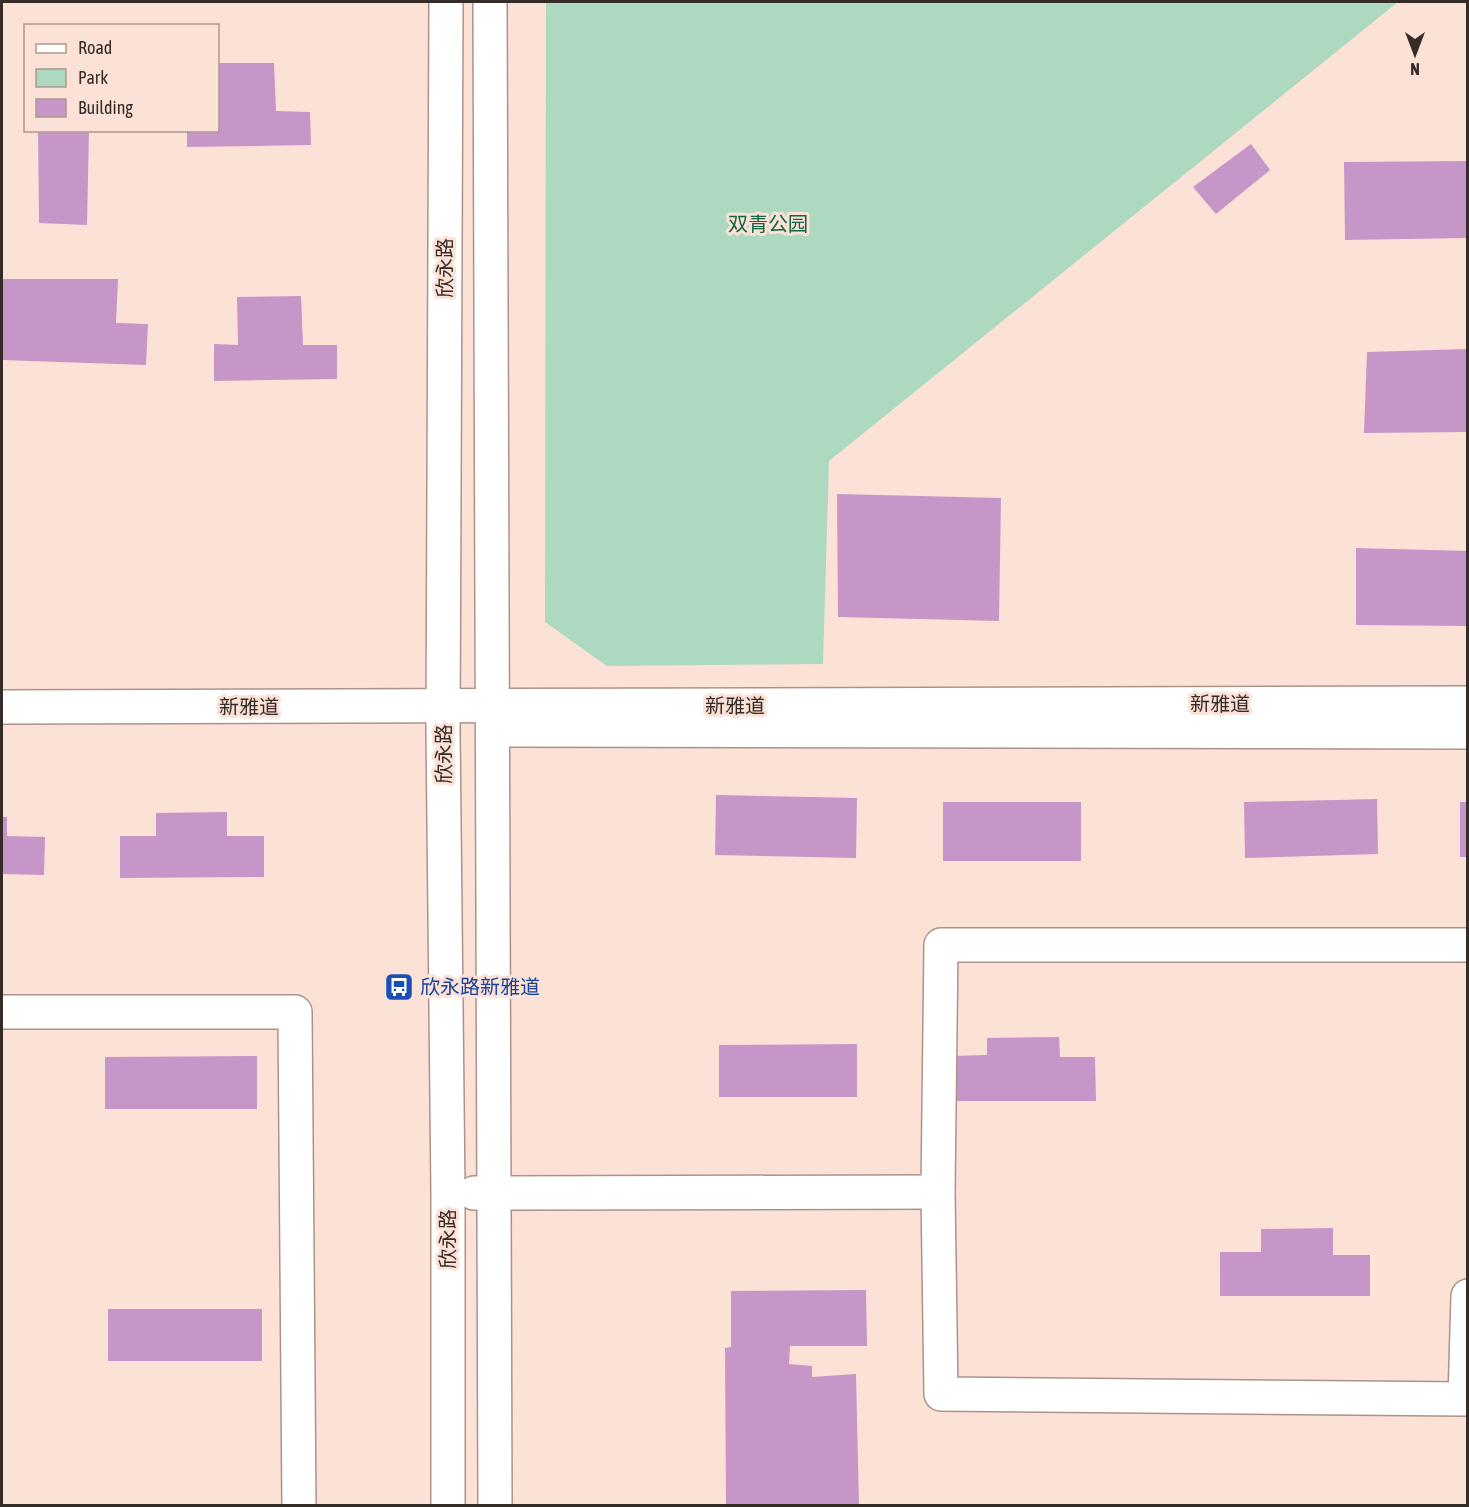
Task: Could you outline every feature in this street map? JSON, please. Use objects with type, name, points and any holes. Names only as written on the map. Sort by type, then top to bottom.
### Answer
[{"type":"street","name":"欣永路","points":[[446,2],[443,718],[448,1193],[448,1506]]},
{"type":"street","points":[[490,2],[495,1506]]},
{"type":"street","name":"新雅道","points":[[493,718],[1467,703]]},
{"type":"street","name":"新雅道","points":[[2,707],[443,718],[1467,732]]},
{"type":"street","name":"新雅道","points":[[2,730],[443,718]]},
{"type":"street","points":[[1467,945],[940,945],[941,1394],[1465,1399],[1467,1296]]},
{"type":"street","points":[[2,1012],[295,1012],[299,1506]]},
{"type":"street","points":[[448,1193],[939,1192]]},
{"type":"green space","name":"双青公园","points":[[546,2],[1398,2],[829,461],[823,664],[607,666],[545,622]]},
{"type":"building","points":[[219,63],[274,63],[276,111],[310,112],[311,145],[187,147],[187,132],[219,132]]},
{"type":"building","points":[[38,132],[89,132],[87,225],[39,223]]},
{"type":"building","points":[[1251,144],[1270,170],[1216,214],[1193,187]]},
{"type":"building","points":[[1468,161],[1468,238],[1345,240],[1344,162]]},
{"type":"building","points":[[2,279],[118,279],[116,323],[148,324],[146,365],[2,360]]},
{"type":"building","points":[[301,296],[303,345],[337,345],[337,379],[214,381],[214,344],[238,345],[237,297]]},
{"type":"building","points":[[1468,349],[1468,432],[1364,433],[1367,352]]},
{"type":"building","points":[[837,494],[1001,498],[999,621],[838,617]]},
{"type":"building","points":[[1356,548],[1468,551],[1468,626],[1356,625]]},
{"type":"building","points":[[716,795],[857,798],[856,858],[715,855]]},
{"type":"building","points":[[1377,799],[1378,854],[1245,858],[1244,802]]},
{"type":"building","points":[[943,802],[1081,802],[1081,861],[943,861]]},
{"type":"building","points":[[1460,802],[1468,802],[1468,857],[1460,857]]},
{"type":"building","points":[[227,812],[227,836],[264,836],[264,877],[120,878],[120,836],[156,836],[156,813]]},
{"type":"building","points":[[2,817],[7,817],[7,836],[45,837],[44,875],[2,874]]},
{"type":"building","points":[[1059,1037],[1060,1057],[1095,1057],[1096,1101],[953,1101],[952,1056],[987,1055],[987,1038]]},
{"type":"building","points":[[857,1044],[857,1097],[719,1097],[719,1045]]},
{"type":"building","points":[[257,1056],[257,1109],[105,1109],[105,1057]]},
{"type":"building","points":[[1333,1228],[1333,1255],[1370,1255],[1370,1296],[1220,1296],[1220,1252],[1261,1252],[1261,1229]]},
{"type":"building","points":[[866,1290],[867,1346],[790,1346],[789,1364],[812,1366],[812,1377],[856,1374],[859,1506],[726,1506],[725,1348],[731,1347],[731,1291]]},
{"type":"building","points":[[108,1309],[262,1309],[262,1361],[108,1361]]},
{"type":"place","name":"欣永路新雅道","points":[[399,987]]}]
